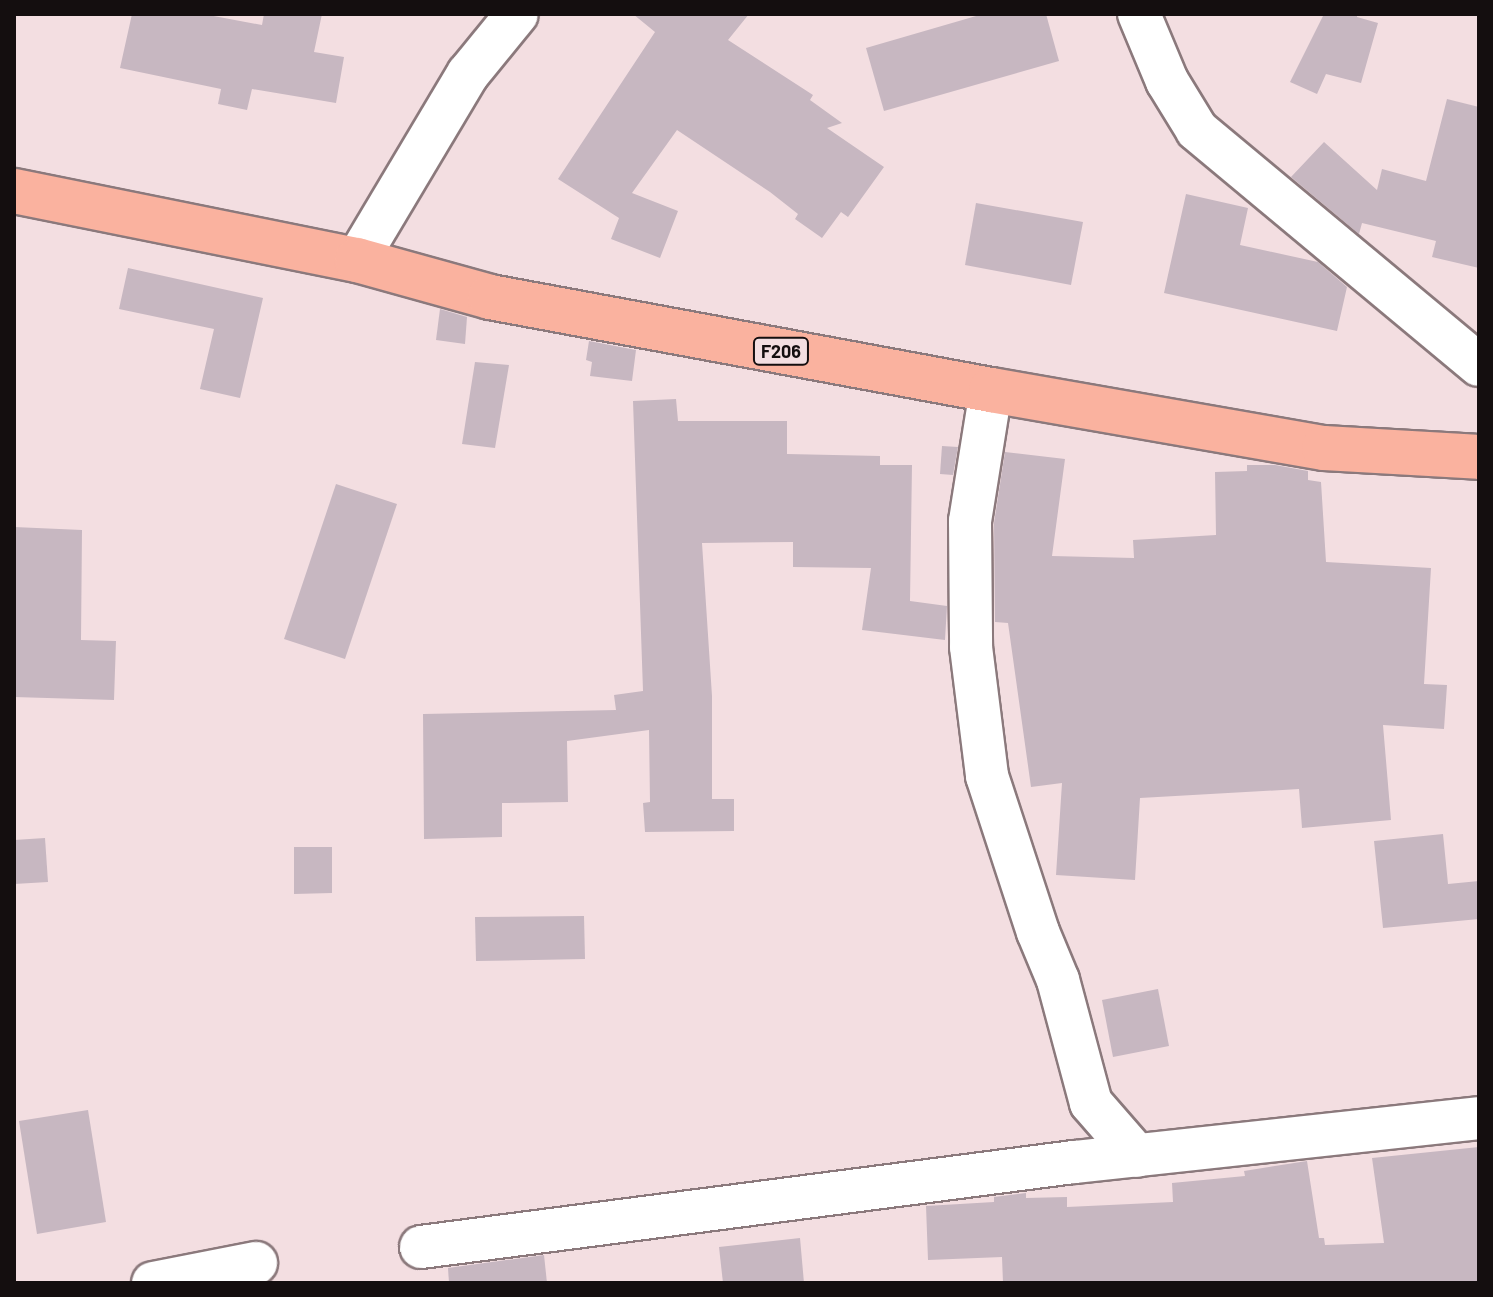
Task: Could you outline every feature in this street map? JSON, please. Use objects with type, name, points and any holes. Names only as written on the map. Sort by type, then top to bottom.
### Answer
[{"type":"main road","name":"F206","points":[[26,194],[357,260],[490,297],[991,390],[1324,448],[1479,457]]},
{"type":"street","points":[[357,260],[468,74],[517,14]]},
{"type":"street","points":[[1142,16],[1167,81],[1197,130],[1479,365]]},
{"type":"street","points":[[991,390],[970,521],[971,647],[987,776],[1038,932],[1058,980],[1091,1103],[1137,1156]]},
{"type":"street","points":[[1074,1162],[1091,1103]]},
{"type":"street","points":[[421,1247],[1074,1162],[1479,1118]]},
{"type":"street","points":[[153,1283],[256,1263]]},
{"type":"building","points":[[132,14],[203,14],[262,25],[264,14],[322,14],[314,52],[344,57],[336,103],[252,89],[247,110],[218,104],[221,89],[120,68]]},
{"type":"building","points":[[633,14],[749,14],[728,40],[813,95],[810,100],[842,123],[827,128],[884,167],[848,217],[841,212],[822,238],[795,219],[798,214],[770,192],[677,130],[632,193],[678,211],[660,258],[611,239],[619,218],[558,179],[655,32]]},
{"type":"building","points":[[983,14],[1046,14],[1059,61],[884,111],[866,48]]},
{"type":"building","points":[[1324,14],[1357,14],[1357,17],[1378,23],[1361,83],[1326,74],[1317,94],[1290,82]]},
{"type":"building","points":[[1447,99],[1479,107],[1479,268],[1432,257],[1436,241],[1362,223],[1359,234],[1291,177],[1324,142],[1377,190],[1382,169],[1426,181]]},
{"type":"building","points":[[1186,194],[1248,208],[1240,245],[1318,262],[1347,287],[1337,331],[1164,293]]},
{"type":"building","points":[[976,203],[1083,222],[1071,285],[965,265]]},
{"type":"building","points":[[128,268],[263,298],[240,398],[200,389],[214,329],[119,309]]},
{"type":"building","points":[[440,309],[467,317],[465,344],[436,340]]},
{"type":"building","points":[[589,341],[636,350],[632,381],[590,376],[592,362],[586,360]]},
{"type":"building","points":[[475,362],[509,365],[495,448],[462,444]]},
{"type":"building","points":[[676,399],[678,421],[787,421],[787,454],[880,456],[880,465],[912,465],[910,601],[947,606],[945,640],[862,630],[871,568],[793,567],[793,542],[702,543],[712,696],[712,799],[734,799],[734,831],[645,832],[643,803],[650,802],[649,730],[567,741],[568,802],[502,803],[502,837],[424,839],[423,714],[616,710],[614,695],[643,691],[633,401]]},
{"type":"building","points":[[942,446],[958,447],[953,475],[940,474]]},
{"type":"building","points":[[1005,452],[1065,459],[1052,556],[1134,558],[1133,540],[1216,535],[1215,472],[1247,471],[1247,465],[1275,465],[1308,471],[1308,480],[1321,482],[1326,562],[1431,568],[1424,684],[1447,685],[1444,729],[1383,725],[1391,820],[1302,828],[1299,789],[1140,798],[1135,880],[1056,875],[1062,783],[1031,787],[1008,623],[995,622],[994,523]]},
{"type":"building","points":[[336,484],[397,504],[345,659],[284,639]]},
{"type":"building","points":[[14,527],[82,530],[81,640],[116,641],[114,700],[14,697]]},
{"type":"building","points":[[1443,834],[1448,884],[1479,881],[1479,919],[1383,928],[1374,841]]},
{"type":"building","points":[[45,838],[48,882],[14,884],[14,840]]},
{"type":"building","points":[[294,847],[332,847],[332,893],[294,894]]},
{"type":"building","points":[[584,916],[585,959],[476,961],[475,917]]},
{"type":"building","points":[[1158,989],[1169,1046],[1113,1057],[1102,1000]]},
{"type":"building","points":[[88,1110],[106,1222],[37,1234],[19,1121]]},
{"type":"building","points":[[1479,1147],[1479,1283],[1003,1283],[1002,1257],[928,1260],[926,1206],[994,1202],[994,1197],[1026,1193],[1026,1198],[1067,1197],[1067,1207],[1173,1202],[1172,1183],[1245,1176],[1244,1171],[1307,1161],[1319,1238],[1324,1238],[1325,1245],[1384,1243],[1372,1158]]},
{"type":"building","points":[[800,1238],[804,1283],[723,1283],[719,1247]]},
{"type":"building","points":[[544,1255],[547,1283],[449,1283],[448,1268]]}]
